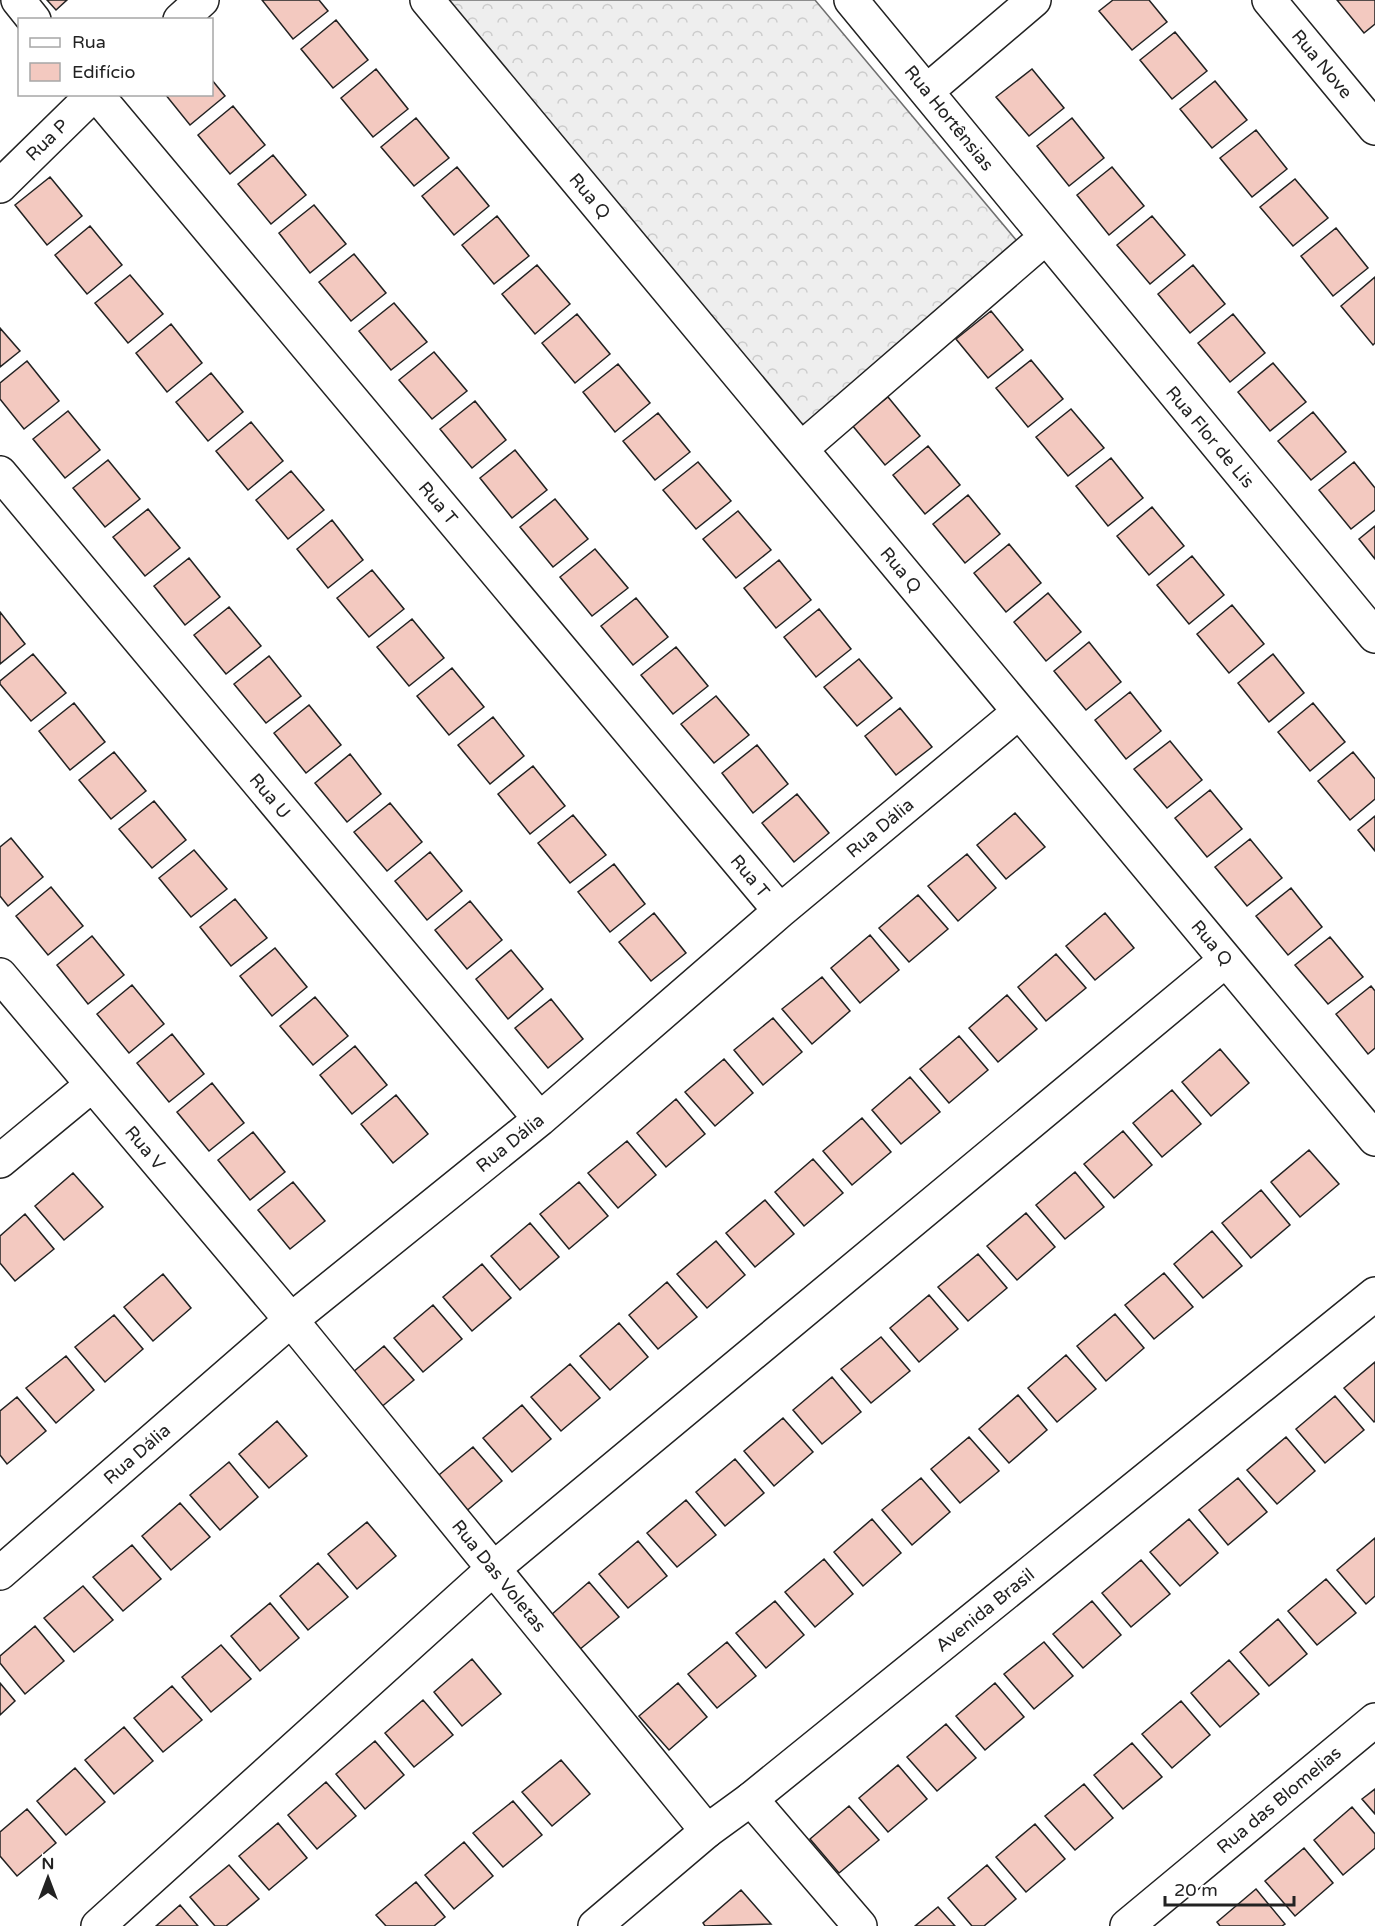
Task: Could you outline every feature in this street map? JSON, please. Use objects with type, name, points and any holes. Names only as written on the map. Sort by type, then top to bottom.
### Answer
[{"type":"street","points":[[18,0],[32,18]]},
{"type":"street","points":[[182,18],[202,0]]},
{"type":"street","name":"Rua Q","points":[[427,0],[1375,1139]]},
{"type":"street","name":"Rua Hortênsias","points":[[850,0],[927,91],[1045,238]]},
{"type":"street","points":[[927,91],[1034,0]]},
{"type":"street","name":"Rua Nove","points":[[1269,0],[1375,128]]},
{"type":"street","name":"Rua P","points":[[0,186],[93,96]]},
{"type":"street","name":"Rua T","points":[[97,96],[780,911]]},
{"type":"street","points":[[801,449],[1045,238]]},
{"type":"street","name":"Rua Flor de Lis","points":[[1045,238],[1375,636]]},
{"type":"street","name":"Rua U","points":[[0,474],[540,1119]]},
{"type":"street","name":"Rua Dália","points":[[0,1573],[291,1320],[540,1119],[780,911],[1019,712]]},
{"type":"street","points":[[98,1926],[493,1569],[1226,960]]},
{"type":"street","name":"Rua V","points":[[0,975],[291,1320]]},
{"type":"street","points":[[0,1161],[92,1084]]},
{"type":"street","name":"Avenida Brasil","points":[[595,1926],[707,1831],[751,1799],[1375,1294]]},
{"type":"street","name":"Rua Das Voletas","points":[[291,1320],[707,1831]]},
{"type":"street","name":"Rua das Blomelias","points":[[1127,1926],[1375,1720]]},
{"type":"street","points":[[751,1799],[860,1926]]},
{"type":"green space","points":[[443,0],[815,0],[1022,247],[804,429]]},
{"type":"building","points":[[47,0],[67,0],[56,10]]},
{"type":"building","points":[[262,0],[319,0],[328,11],[293,39]]},
{"type":"building","points":[[1113,0],[1149,0],[1167,22],[1132,50],[1099,11]]},
{"type":"building","points":[[1337,0],[1375,0],[1375,24],[1364,33]]},
{"type":"building","points":[[336,20],[368,60],[333,88],[301,49]]},
{"type":"building","points":[[1175,32],[1207,71],[1172,99],[1140,60]]},
{"type":"building","points":[[376,69],[408,109],[373,137],[341,98]]},
{"type":"building","points":[[1032,69],[1064,108],[1029,136],[996,97]]},
{"type":"building","points":[[213,81],[225,96],[190,125],[167,96],[213,96]]},
{"type":"building","points":[[1215,81],[1247,120],[1212,148],[1180,109]]},
{"type":"building","points":[[233,106],[265,145],[230,174],[198,135]]},
{"type":"building","points":[[416,118],[449,158],[414,186],[381,147]]},
{"type":"building","points":[[1072,118],[1104,158],[1069,186],[1037,146]]},
{"type":"building","points":[[1256,130],[1287,169],[1252,197],[1220,158]]},
{"type":"building","points":[[273,155],[306,195],[271,224],[238,184]]},
{"type":"building","points":[[457,167],[489,206],[454,235],[422,196]]},
{"type":"building","points":[[1112,167],[1144,206],[1109,235],[1077,195]]},
{"type":"building","points":[[50,177],[82,216],[47,245],[15,205]]},
{"type":"building","points":[[1295,179],[1328,218],[1293,246],[1260,207]]},
{"type":"building","points":[[314,205],[346,244],[310,273],[279,233]]},
{"type":"building","points":[[497,216],[529,256],[494,284],[462,245]]},
{"type":"building","points":[[1152,216],[1185,255],[1150,284],[1117,245]]},
{"type":"building","points":[[90,226],[122,265],[87,294],[55,255]]},
{"type":"building","points":[[1336,228],[1368,268],[1333,296],[1301,256]]},
{"type":"building","points":[[354,254],[386,293],[351,321],[319,282]]},
{"type":"building","points":[[537,265],[570,304],[535,334],[502,294]]},
{"type":"building","points":[[1193,265],[1225,304],[1190,333],[1158,294]]},
{"type":"building","points":[[130,275],[163,314],[128,343],[95,303]]},
{"type":"building","points":[[1375,277],[1375,343],[1373,345],[1341,306]]},
{"type":"building","points":[[394,303],[427,342],[391,370],[359,331]]},
{"type":"building","points":[[991,311],[1023,350],[988,378],[956,339]]},
{"type":"building","points":[[577,314],[610,354],[575,383],[542,343]]},
{"type":"building","points":[[1233,314],[1265,353],[1230,382],[1198,343]]},
{"type":"building","points":[[171,324],[202,363],[167,392],[136,353]]},
{"type":"building","points":[[0,328],[20,351],[0,367]]},
{"type":"building","points":[[434,352],[467,391],[432,419],[399,380]]},
{"type":"building","points":[[1031,360],[1063,399],[1028,427],[996,388]]},
{"type":"building","points":[[27,361],[59,401],[24,429],[0,399],[0,383]]},
{"type":"building","points":[[1273,363],[1306,402],[1270,431],[1238,392]]},
{"type":"building","points":[[618,364],[650,403],[615,432],[583,392]]},
{"type":"building","points":[[211,373],[243,412],[208,441],[176,402]]},
{"type":"building","points":[[888,397],[920,436],[885,465],[852,425]]},
{"type":"building","points":[[475,401],[506,440],[472,468],[440,429]]},
{"type":"building","points":[[1071,409],[1104,448],[1068,476],[1036,437]]},
{"type":"building","points":[[68,411],[100,450],[65,478],[33,439]]},
{"type":"building","points":[[1313,412],[1346,452],[1311,480],[1278,441]]},
{"type":"building","points":[[658,413],[690,452],[655,480],[623,441]]},
{"type":"building","points":[[251,422],[283,461],[248,490],[216,451]]},
{"type":"building","points":[[928,446],[960,485],[925,514],[893,475]]},
{"type":"building","points":[[515,450],[547,490],[512,518],[480,478]]},
{"type":"building","points":[[1111,458],[1143,498],[1108,526],[1076,486]]},
{"type":"building","points":[[108,460],[140,499],[105,527],[73,488]]},
{"type":"building","points":[[698,462],[731,501],[696,529],[663,490]]},
{"type":"building","points":[[1354,462],[1375,488],[1375,510],[1351,529],[1319,490]]},
{"type":"building","points":[[291,471],[324,510],[288,539],[256,500]]},
{"type":"building","points":[[968,495],[1000,534],[965,563],[933,524]]},
{"type":"building","points":[[555,499],[588,539],[553,567],[520,527]]},
{"type":"building","points":[[1152,507],[1184,546],[1149,575],[1117,536]]},
{"type":"building","points":[[148,509],[180,548],[145,576],[113,537]]},
{"type":"building","points":[[738,511],[771,550],[736,578],[703,539]]},
{"type":"building","points":[[332,520],[363,560],[328,588],[297,549]]},
{"type":"building","points":[[1375,526],[1375,559],[1359,539]]},
{"type":"building","points":[[1009,544],[1041,583],[1006,612],[974,573]]},
{"type":"building","points":[[595,549],[628,588],[592,616],[560,577]]},
{"type":"building","points":[[1192,556],[1224,595],[1189,624],[1157,585]]},
{"type":"building","points":[[189,558],[220,597],[185,625],[154,586]]},
{"type":"building","points":[[779,560],[811,600],[776,628],[744,588]]},
{"type":"building","points":[[372,570],[404,609],[369,637],[337,598]]},
{"type":"building","points":[[1048,593],[1081,632],[1046,661],[1014,622]]},
{"type":"building","points":[[636,598],[668,637],[633,665],[601,626]]},
{"type":"building","points":[[1232,605],[1264,644],[1229,673],[1197,634]]},
{"type":"building","points":[[229,607],[261,646],[226,674],[194,635]]},
{"type":"building","points":[[819,609],[851,649],[816,677],[784,637]]},
{"type":"building","points":[[0,612],[25,644],[0,664]]},
{"type":"building","points":[[412,619],[444,658],[409,686],[377,647]]},
{"type":"building","points":[[1089,642],[1121,682],[1086,710],[1054,671]]},
{"type":"building","points":[[676,647],[708,686],[673,714],[641,675]]},
{"type":"building","points":[[33,654],[66,693],[31,721],[0,684],[0,681]]},
{"type":"building","points":[[1273,654],[1304,693],[1269,722],[1238,683]]},
{"type":"building","points":[[269,656],[301,696],[266,723],[234,684]]},
{"type":"building","points":[[859,659],[892,698],[857,726],[824,687]]},
{"type":"building","points":[[452,668],[484,707],[449,735],[417,696]]},
{"type":"building","points":[[1130,692],[1161,731],[1126,759],[1095,720]]},
{"type":"building","points":[[716,696],[749,735],[714,763],[681,724]]},
{"type":"building","points":[[74,703],[105,742],[70,770],[39,731]]},
{"type":"building","points":[[1313,703],[1345,742],[1310,771],[1278,732]]},
{"type":"building","points":[[309,705],[341,745],[306,773],[274,733]]},
{"type":"building","points":[[900,708],[932,747],[896,775],[865,736]]},
{"type":"building","points":[[493,717],[524,756],[490,784],[458,745]]},
{"type":"building","points":[[1170,741],[1202,780],[1167,808],[1134,769]]},
{"type":"building","points":[[757,745],[788,784],[753,813],[722,773]]},
{"type":"building","points":[[114,752],[146,791],[111,819],[79,780]]},
{"type":"building","points":[[1353,752],[1375,779],[1375,799],[1350,820],[1318,781]]},
{"type":"building","points":[[350,754],[381,794],[347,822],[315,783]]},
{"type":"building","points":[[533,766],[565,806],[530,834],[498,794]]},
{"type":"building","points":[[1210,790],[1242,829],[1207,857],[1175,818]]},
{"type":"building","points":[[797,794],[829,833],[794,862],[762,823]]},
{"type":"building","points":[[154,801],[186,840],[152,868],[119,829]]},
{"type":"building","points":[[390,803],[422,842],[387,871],[354,832]]},
{"type":"building","points":[[1015,813],[1045,847],[1006,879],[977,845]]},
{"type":"building","points":[[573,815],[606,855],[570,883],[538,843]]},
{"type":"building","points":[[1375,816],[1375,851],[1358,830]]},
{"type":"building","points":[[11,838],[43,877],[8,906],[0,896],[0,847]]},
{"type":"building","points":[[1250,839],[1282,878],[1247,906],[1215,867]]},
{"type":"building","points":[[194,850],[227,889],[191,917],[159,878]]},
{"type":"building","points":[[430,852],[462,891],[427,920],[395,881]]},
{"type":"building","points":[[967,854],[996,888],[958,921],[928,886]]},
{"type":"building","points":[[614,864],[645,904],[610,932],[578,892]]},
{"type":"building","points":[[51,887],[83,926],[48,955],[16,916]]},
{"type":"building","points":[[1291,888],[1322,927],[1288,955],[1256,916]]},
{"type":"building","points":[[918,895],[948,929],[909,962],[879,928]]},
{"type":"building","points":[[235,899],[267,938],[231,966],[200,927]]},
{"type":"building","points":[[470,901],[502,940],[467,969],[435,930]]},
{"type":"building","points":[[654,913],[686,953],[651,981],[619,942]]},
{"type":"building","points":[[1105,913],[1134,948],[1095,980],[1066,946]]},
{"type":"building","points":[[870,935],[899,970],[860,1003],[831,968]]},
{"type":"building","points":[[92,936],[124,975],[88,1004],[57,965]]},
{"type":"building","points":[[1330,937],[1363,977],[1328,1004],[1295,965]]},
{"type":"building","points":[[275,948],[307,987],[272,1016],[240,976]]},
{"type":"building","points":[[511,950],[543,989],[508,1019],[476,979]]},
{"type":"building","points":[[1056,954],[1086,988],[1046,1021],[1018,987]]},
{"type":"building","points":[[822,977],[850,1011],[812,1044],[782,1009]]},
{"type":"building","points":[[132,985],[164,1024],[129,1053],[97,1014]]},
{"type":"building","points":[[1371,986],[1375,991],[1375,1048],[1368,1054],[1336,1014]]},
{"type":"building","points":[[1007,995],[1037,1029],[998,1062],[969,1028]]},
{"type":"building","points":[[315,997],[348,1036],[313,1065],[280,1026]]},
{"type":"building","points":[[551,999],[583,1039],[548,1068],[515,1028]]},
{"type":"building","points":[[773,1018],[802,1052],[763,1085],[734,1050]]},
{"type":"building","points":[[172,1034],[204,1074],[169,1102],[137,1063]]},
{"type":"building","points":[[959,1036],[988,1070],[949,1103],[920,1069]]},
{"type":"building","points":[[355,1046],[387,1085],[352,1114],[320,1075]]},
{"type":"building","points":[[1220,1049],[1249,1083],[1211,1116],[1182,1082]]},
{"type":"building","points":[[724,1059],[753,1093],[715,1126],[685,1092]]},
{"type":"building","points":[[910,1077],[940,1112],[901,1144],[872,1110]]},
{"type":"building","points":[[212,1083],[244,1123],[209,1151],[177,1112]]},
{"type":"building","points":[[1172,1090],[1201,1124],[1162,1157],[1133,1123]]},
{"type":"building","points":[[396,1095],[428,1134],[393,1163],[361,1124]]},
{"type":"building","points":[[676,1099],[705,1134],[666,1167],[637,1133]]},
{"type":"building","points":[[862,1118],[891,1152],[852,1185],[823,1151]]},
{"type":"building","points":[[1123,1131],[1152,1165],[1114,1198],[1084,1164]]},
{"type":"building","points":[[253,1132],[285,1172],[250,1200],[218,1160]]},
{"type":"building","points":[[627,1141],[656,1175],[618,1208],[588,1173]]},
{"type":"building","points":[[1309,1150],[1339,1184],[1300,1217],[1271,1182]]},
{"type":"building","points":[[813,1159],[843,1193],[804,1226],[775,1192]]},
{"type":"building","points":[[1075,1172],[1104,1207],[1065,1239],[1036,1205]]},
{"type":"building","points":[[73,1173],[103,1207],[64,1240],[35,1206]]},
{"type":"building","points":[[293,1182],[325,1221],[290,1249],[258,1210]]},
{"type":"building","points":[[579,1182],[608,1216],[569,1249],[540,1214]]},
{"type":"building","points":[[1261,1190],[1290,1225],[1251,1258],[1222,1223]]},
{"type":"building","points":[[765,1200],[794,1234],[755,1267],[726,1233]]},
{"type":"building","points":[[1026,1213],[1055,1247],[1017,1280],[987,1246]]},
{"type":"building","points":[[25,1214],[54,1249],[15,1281],[0,1263],[0,1236]]},
{"type":"building","points":[[530,1223],[559,1257],[520,1290],[491,1256]]},
{"type":"building","points":[[1212,1231],[1242,1266],[1203,1298],[1174,1264]]},
{"type":"building","points":[[716,1241],[745,1275],[707,1308],[677,1274]]},
{"type":"building","points":[[978,1254],[1007,1288],[968,1321],[938,1287]]},
{"type":"building","points":[[482,1264],[511,1298],[472,1331],[443,1297]]},
{"type":"building","points":[[1164,1273],[1193,1307],[1154,1339],[1125,1305]]},
{"type":"building","points":[[163,1274],[191,1308],[153,1341],[124,1307]]},
{"type":"building","points":[[667,1282],[697,1317],[658,1349],[629,1315]]},
{"type":"building","points":[[929,1295],[958,1329],[919,1362],[890,1328]]},
{"type":"building","points":[[433,1305],[462,1339],[423,1372],[394,1338]]},
{"type":"building","points":[[1115,1314],[1144,1348],[1106,1381],[1077,1346]]},
{"type":"building","points":[[114,1315],[143,1349],[105,1382],[75,1347]]},
{"type":"building","points":[[619,1323],[648,1357],[610,1390],[580,1356]]},
{"type":"building","points":[[881,1337],[910,1371],[871,1403],[841,1369]]},
{"type":"building","points":[[384,1346],[414,1380],[374,1413],[346,1378]]},
{"type":"building","points":[[1066,1355],[1096,1389],[1057,1422],[1028,1388]]},
{"type":"building","points":[[66,1356],[94,1390],[56,1423],[26,1388]]},
{"type":"building","points":[[1375,1362],[1375,1421],[1374,1422],[1344,1388]]},
{"type":"building","points":[[570,1364],[600,1398],[561,1431],[531,1397]]},
{"type":"building","points":[[832,1377],[861,1412],[822,1444],[793,1410]]},
{"type":"building","points":[[1018,1395],[1047,1430],[1009,1463],[979,1429]]},
{"type":"building","points":[[1335,1396],[1364,1430],[1325,1463],[1296,1429]]},
{"type":"building","points":[[17,1397],[46,1431],[7,1464],[0,1455],[0,1411]]},
{"type":"building","points":[[522,1405],[551,1439],[512,1472],[483,1438]]},
{"type":"building","points":[[783,1418],[813,1452],[774,1486],[744,1451]]},
{"type":"building","points":[[277,1421],[307,1456],[269,1488],[239,1454]]},
{"type":"building","points":[[969,1437],[999,1471],[960,1503],[931,1469]]},
{"type":"building","points":[[1286,1437],[1315,1471],[1277,1504],[1247,1470]]},
{"type":"building","points":[[473,1447],[502,1481],[464,1513],[434,1479]]},
{"type":"building","points":[[735,1459],[764,1493],[725,1526],[696,1492]]},
{"type":"building","points":[[229,1462],[258,1497],[220,1530],[190,1495]]},
{"type":"building","points":[[921,1478],[950,1512],[912,1545],[882,1510]]},
{"type":"building","points":[[1238,1478],[1267,1512],[1228,1545],[1199,1510]]},
{"type":"building","points":[[686,1500],[716,1535],[677,1567],[647,1533]]},
{"type":"building","points":[[180,1503],[210,1537],[171,1570],[142,1536]]},
{"type":"building","points":[[872,1519],[901,1553],[863,1586],[834,1552]]},
{"type":"building","points":[[1189,1519],[1218,1553],[1180,1586],[1150,1552]]},
{"type":"building","points":[[367,1522],[396,1556],[357,1589],[328,1554]]},
{"type":"building","points":[[1375,1538],[1375,1596],[1366,1604],[1337,1570]]},
{"type":"building","points":[[638,1541],[667,1576],[628,1608],[599,1574]]},
{"type":"building","points":[[132,1545],[161,1579],[123,1611],[93,1577]]},
{"type":"building","points":[[824,1559],[853,1594],[815,1627],[785,1592]]},
{"type":"building","points":[[1141,1560],[1170,1594],[1131,1627],[1102,1593]]},
{"type":"building","points":[[318,1563],[348,1597],[308,1630],[280,1596]]},
{"type":"building","points":[[1326,1579],[1356,1613],[1317,1645],[1288,1611]]},
{"type":"building","points":[[589,1582],[619,1617],[579,1650],[551,1615]]},
{"type":"building","points":[[83,1586],[113,1620],[74,1652],[44,1618]]},
{"type":"building","points":[[775,1601],[804,1635],[766,1668],[736,1633]]},
{"type":"building","points":[[1092,1601],[1121,1635],[1083,1668],[1053,1634]]},
{"type":"building","points":[[270,1603],[299,1638],[260,1671],[231,1636]]},
{"type":"building","points":[[1278,1619],[1307,1654],[1269,1686],[1240,1652]]},
{"type":"building","points":[[35,1626],[64,1661],[25,1694],[0,1663],[0,1656]]},
{"type":"building","points":[[727,1642],[756,1676],[717,1708],[688,1674]]},
{"type":"building","points":[[1044,1642],[1073,1676],[1034,1709],[1004,1674]]},
{"type":"building","points":[[221,1645],[251,1679],[211,1712],[182,1677]]},
{"type":"building","points":[[472,1659],[501,1694],[462,1726],[434,1692]]},
{"type":"building","points":[[1229,1660],[1259,1694],[1220,1727],[1191,1693]]},
{"type":"building","points":[[0,1683],[15,1701],[0,1715]]},
{"type":"building","points":[[678,1683],[707,1717],[669,1750],[639,1716]]},
{"type":"building","points":[[995,1683],[1024,1717],[985,1750],[956,1716]]},
{"type":"building","points":[[172,1686],[202,1720],[163,1752],[134,1718]]},
{"type":"building","points":[[423,1700],[453,1735],[414,1767],[385,1733]]},
{"type":"building","points":[[1181,1701],[1210,1735],[1172,1768],[1142,1734]]},
{"type":"building","points":[[946,1724],[976,1758],[937,1791],[907,1757]]},
{"type":"building","points":[[124,1727],[153,1761],[114,1794],[85,1760]]},
{"type":"building","points":[[375,1741],[404,1775],[365,1809],[336,1774]]},
{"type":"building","points":[[1132,1743],[1162,1777],[1123,1809],[1094,1775]]},
{"type":"building","points":[[561,1760],[590,1794],[552,1826],[522,1792]]},
{"type":"building","points":[[898,1765],[927,1799],[888,1832],[859,1798]]},
{"type":"building","points":[[75,1768],[105,1802],[66,1835],[37,1801]]},
{"type":"building","points":[[326,1782],[356,1816],[317,1849],[288,1815]]},
{"type":"building","points":[[1084,1784],[1113,1818],[1075,1850],[1045,1816]]},
{"type":"building","points":[[1375,1789],[1375,1814],[1362,1799]]},
{"type":"building","points":[[513,1801],[542,1835],[503,1867],[473,1833]]},
{"type":"building","points":[[849,1806],[879,1840],[839,1873],[810,1839]]},
{"type":"building","points":[[1352,1807],[1375,1834],[1375,1848],[1343,1875],[1314,1840]]},
{"type":"building","points":[[27,1809],[56,1843],[17,1876],[0,1856],[0,1832]]},
{"type":"building","points":[[278,1823],[307,1858],[269,1890],[239,1856]]},
{"type":"building","points":[[1035,1824],[1065,1859],[1026,1892],[996,1857]]},
{"type":"building","points":[[464,1842],[493,1876],[454,1909],[425,1875]]},
{"type":"building","points":[[1304,1848],[1333,1883],[1295,1916],[1265,1881]]},
{"type":"building","points":[[229,1865],[259,1899],[226,1926],[215,1926],[190,1897]]},
{"type":"building","points":[[987,1865],[1016,1899],[984,1926],[972,1926],[948,1898]]},
{"type":"building","points":[[416,1882],[445,1917],[434,1926],[386,1926],[376,1915]]},
{"type":"building","points":[[1256,1889],[1285,1924],[1282,1926],[1220,1926],[1217,1922]]},
{"type":"building","points":[[741,1890],[771,1924],[705,1926],[703,1923]]},
{"type":"building","points":[[180,1905],[198,1926],[156,1926]]},
{"type":"building","points":[[938,1907],[955,1926],[915,1926]]}]
